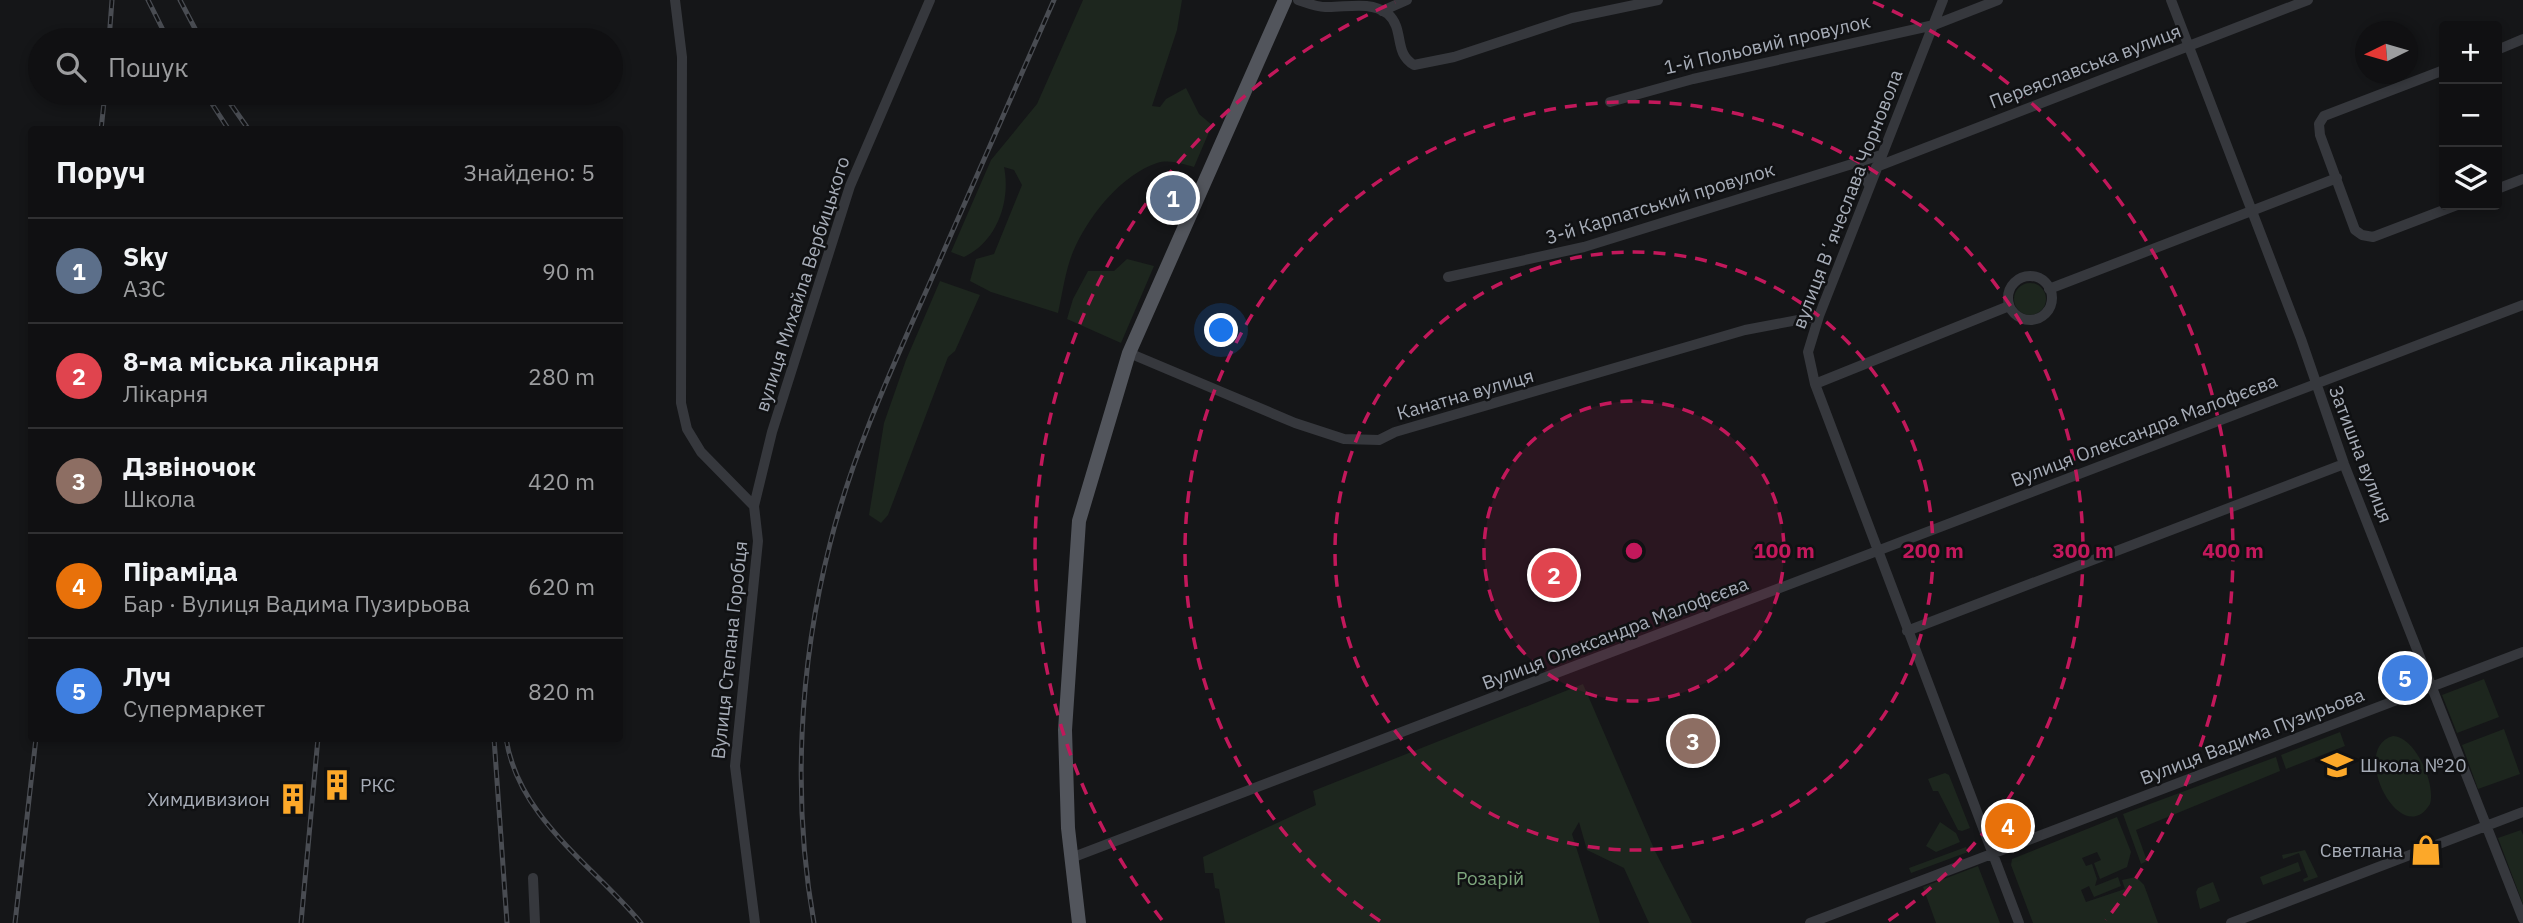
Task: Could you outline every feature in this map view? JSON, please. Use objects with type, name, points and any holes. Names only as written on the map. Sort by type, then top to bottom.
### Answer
[{"type":"main road","points":[[1079,923],[1071,858],[1065,730],[1075,554],[1087,489],[1129,354],[1285,0]]},
{"type":"street","points":[[675,0],[682,57],[681,403],[687,429],[701,452],[754,506]]},
{"type":"street","name":"вулиця Михайла Вербицького","points":[[754,506],[772,432],[849,186],[930,0]]},
{"type":"street","points":[[1298,0],[1324,7],[1360,4],[1382,11],[1392,20],[1401,53],[1407,61],[1415,65],[1425,65],[1572,18],[1658,0]]},
{"type":"street","points":[[1382,11],[1407,0]]},
{"type":"street","name":"вулиця Вʼячеслава Чорновола","points":[[1943,0],[1869,185],[1808,352],[1815,384],[2020,923]]},
{"type":"street","name":"1-й Польовий провулок","points":[[1610,102],[1693,79],[1934,24],[1998,0]]},
{"type":"street","name":"Затишна вулиця","points":[[2171,0],[2344,464],[2523,919]]},
{"type":"street","name":"Переяславська вулиця","points":[[1876,167],[2308,0]]},
{"type":"street","points":[[2502,48],[2523,40]]},
{"type":"street","points":[[2439,72],[2322,119],[2320,135],[2355,230],[2362,235],[2373,237],[2444,210]]},
{"type":"street","name":"3-й Карпатський провулок","points":[[1448,277],[1584,247],[1881,155]]},
{"type":"street","points":[[1856,162],[1869,185]]},
{"type":"street","points":[[2049,289],[2337,178]]},
{"type":"street","points":[[2502,187],[2523,179]]},
{"type":"street","points":[[2025,277],[2039,279],[2049,289],[2049,309],[2038,318],[2024,320],[2009,306],[2009,291],[2025,277]]},
{"type":"street","name":"Вулиця Олександра Малофєєва","points":[[1071,858],[2523,305]]},
{"type":"street","points":[[1815,384],[2009,306]]},
{"type":"street","name":"Канатна вулиця","points":[[1129,354],[1313,429],[1344,439],[1379,440],[1395,432],[1745,330],[1819,316]]},
{"type":"street","points":[[1907,631],[2344,464]]},
{"type":"street","name":"Вулиця Степана Горобця","points":[[754,506],[758,541],[735,766],[755,923]]},
{"type":"street","name":"Вулиця Вадима Пузирьова","points":[[1810,923],[2523,652]]},
{"type":"street","points":[[2231,923],[2487,824],[2522,815]]},
{"type":"street","points":[[533,878],[535,923]]},
{"type":"green space","points":[[1083,0],[1182,0],[1177,30],[1152,106],[1160,107],[1166,99],[1186,88],[1199,114],[1212,125],[1194,167],[1181,163],[1157,163],[1132,176],[1099,208],[1073,253],[1058,313],[991,292],[970,281],[976,259],[994,254],[1022,185],[1014,170],[1004,167],[1006,180],[1003,206],[993,231],[975,250],[964,257],[951,252],[991,160],[1037,104]]},
{"type":"green space","points":[[1127,259],[1154,266],[1121,343],[1067,319],[1073,299],[1088,271],[1114,271]]},
{"type":"green space","points":[[940,281],[980,295],[955,351],[948,357],[888,515],[881,523],[869,515],[884,423],[906,360]]},
{"type":"green space","points":[[2030,283],[2041,288],[2046,299],[2041,310],[2030,315],[2019,310],[2014,299],[2019,288]]},
{"type":"green space","points":[[2484,679],[2499,717],[2457,733],[2442,695]]},
{"type":"green space","name":"Розарій","points":[[1583,684],[1655,851],[1692,923],[1649,923],[1624,868],[1587,850],[1579,822],[1572,834],[1600,923],[1225,923],[1219,889],[1215,888],[1213,873],[1205,873],[1203,857],[1316,805],[1313,791]]},
{"type":"green space","points":[[2504,729],[2520,774],[2478,789],[2462,745]]},
{"type":"green space","points":[[2340,732],[2345,746],[2286,769],[2281,755]]},
{"type":"green space","points":[[2393,736],[2409,744],[2427,774],[2430,804],[2418,815],[2406,815],[2394,807],[2377,775],[2376,758],[2380,744]]},
{"type":"green space","points":[[2276,757],[2280,771],[2136,830],[2147,861],[2141,864],[2123,814]]},
{"type":"green space","points":[[1945,773],[1949,775],[1970,828],[1962,831],[1958,830],[1938,791],[1933,791],[1928,779]]},
{"type":"green space","points":[[2117,817],[2131,852],[2127,867],[2100,879],[2094,863],[2101,860],[2097,852],[2082,858],[2086,866],[2092,864],[2097,879],[2095,886],[2118,877],[2121,886],[2094,897],[2089,886],[2081,890],[2086,902],[2125,889],[2122,880],[2136,877],[2144,885],[2158,923],[2033,923],[2011,865],[2012,859]]},
{"type":"green space","points":[[1940,822],[1956,833],[1960,842],[1936,852],[1926,846]]},
{"type":"green space","points":[[2521,830],[2523,835],[2523,904],[2498,838]]},
{"type":"green space","points":[[1966,847],[1968,852],[1911,873],[1909,868]]},
{"type":"green space","points":[[2305,850],[2318,877],[2304,882],[2303,879],[2308,877],[2299,853],[2283,859],[2282,855]]},
{"type":"green space","points":[[2298,862],[2301,871],[2263,885],[2260,877]]},
{"type":"green space","points":[[1978,866],[2000,923],[1936,923],[1923,887]]},
{"type":"green space","points":[[2213,882],[2220,901],[2200,909],[2196,892],[2198,888]]},
{"type":"railway","points":[[110,28],[112,0]]},
{"type":"railway","points":[[148,0],[162,28]]},
{"type":"railway","points":[[180,0],[195,28]]},
{"type":"railway","points":[[814,923],[803,829],[802,733],[811,637],[830,544],[849,478],[873,413],[1054,0]]},
{"type":"railway","points":[[101,126],[104,105]]},
{"type":"railway","points":[[213,105],[226,126]]},
{"type":"railway","points":[[231,105],[246,126]]},
{"type":"railway","points":[[15,923],[36,742]]},
{"type":"railway","points":[[301,923],[318,742]]},
{"type":"railway","points":[[494,742],[507,923]]},
{"type":"railway","points":[[507,742],[513,767],[541,816],[641,923]]},
{"type":"place","name":"Sky","points":[[1173,198]]},
{"type":"place","name":"8-ма міська лікарня","points":[[1554,575]]},
{"type":"place","name":"Луч","points":[[2405,678]]},
{"type":"place","name":"Дзвіночок","points":[[1693,741]]},
{"type":"place","name":"Школа №20","points":[[2337,765]]},
{"type":"place","name":"РКС","points":[[337,785]]},
{"type":"place","name":"Химдивизион","points":[[293,799]]},
{"type":"place","name":"Піраміда","points":[[2008,826]]},
{"type":"place","name":"Светлана","points":[[2426,850]]}]
